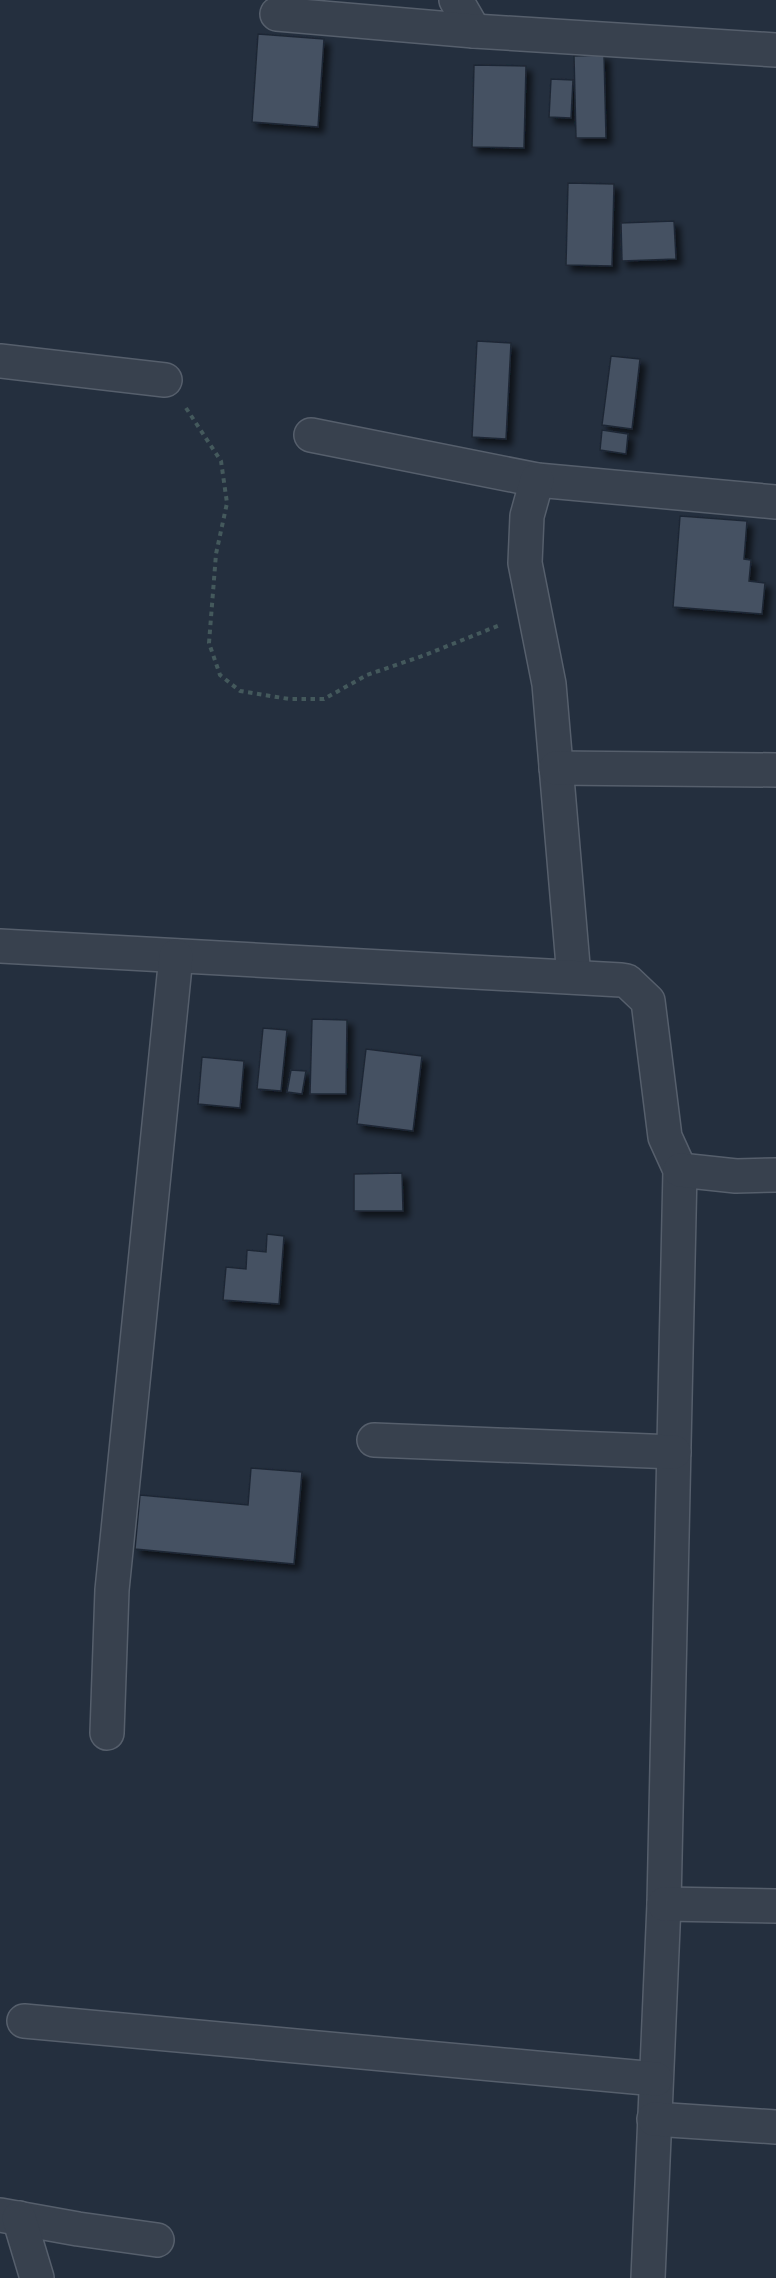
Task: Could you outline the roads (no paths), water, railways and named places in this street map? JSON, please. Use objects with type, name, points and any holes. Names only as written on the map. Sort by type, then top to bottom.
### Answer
[{"type":"street","points":[[456,0],[474,31]]},
{"type":"street","points":[[278,14],[474,31],[776,50]]},
{"type":"street","points":[[0,361],[165,380]]},
{"type":"street","points":[[311,435],[537,480],[776,502]]},
{"type":"street","points":[[537,480],[527,516],[525,563],[549,684],[574,977]]},
{"type":"street","points":[[556,768],[776,770]]},
{"type":"street","points":[[0,946],[627,981],[648,1001],[665,1137],[680,1170],[664,1904],[648,2278]]},
{"type":"street","points":[[107,1733],[112,1590],[176,956]]},
{"type":"street","points":[[680,1170],[736,1176],[776,1175]]},
{"type":"street","points":[[374,1440],[674,1452]]},
{"type":"street","points":[[664,1904],[776,1906]]},
{"type":"street","points":[[24,2021],[656,2079]]},
{"type":"street","points":[[654,2119],[776,2127]]},
{"type":"street","points":[[9,2216],[157,2240]]},
{"type":"street","points":[[9,2216],[37,2278]]}]
